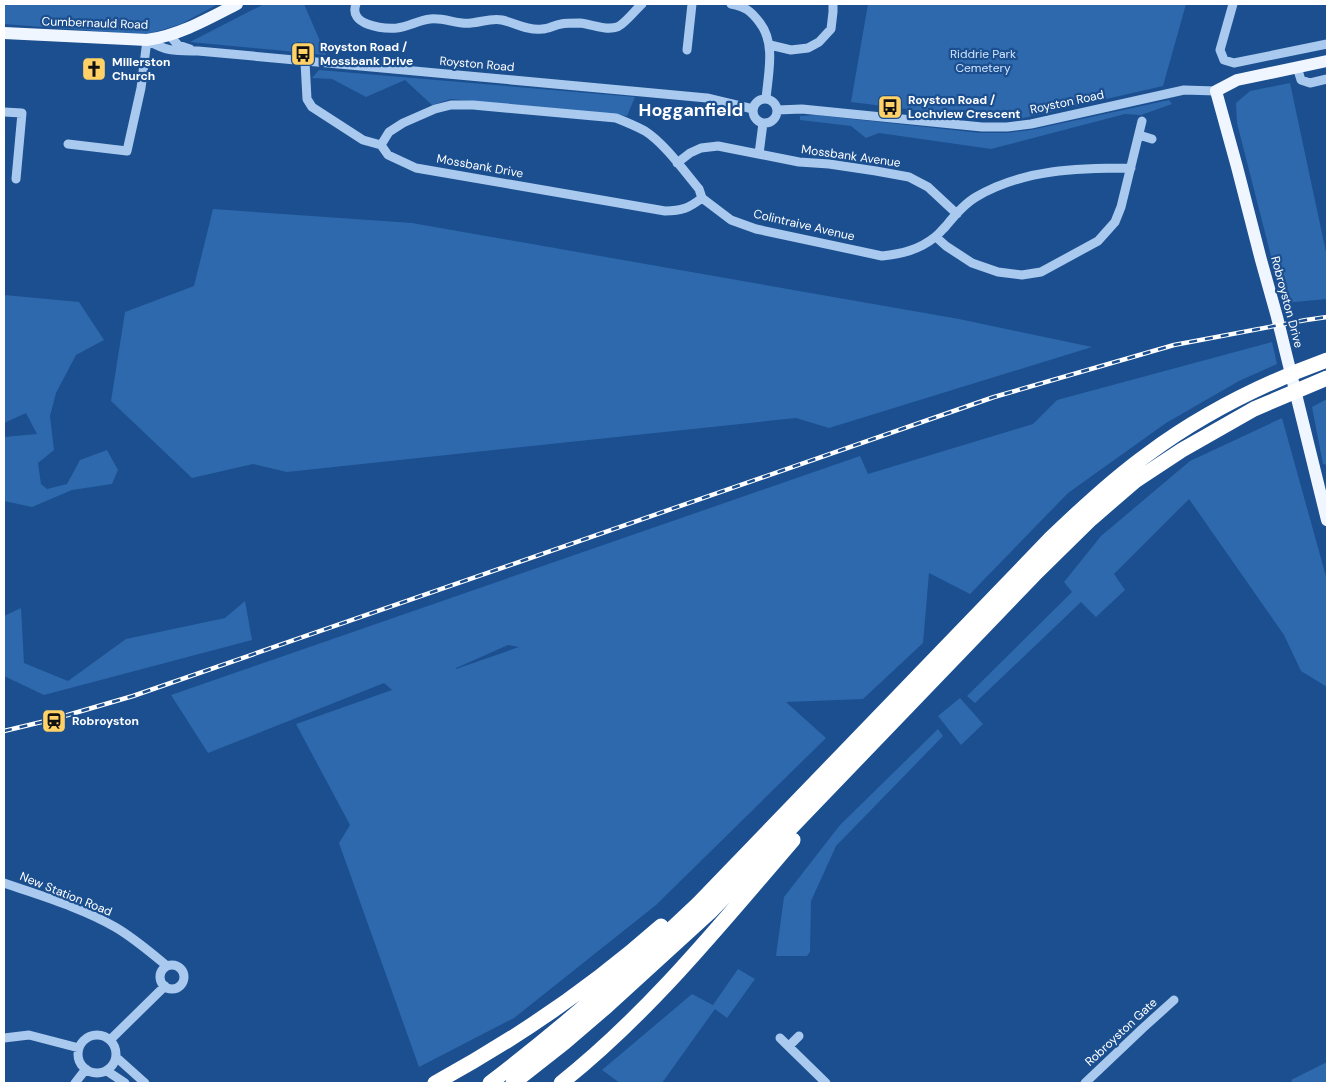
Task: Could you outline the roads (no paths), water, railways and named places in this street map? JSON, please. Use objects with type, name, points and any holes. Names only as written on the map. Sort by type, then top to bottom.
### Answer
[{"type":"highway","points":[[490,1083],[558,1030],[642,958],[732,870],[1050,539],[1112,482],[1149,453],[1204,417],[1268,384],[1327,360]]},
{"type":"highway","points":[[513,1083],[607,1006],[710,912],[1066,543],[1112,499],[1135,481],[1182,450],[1254,409],[1327,378]]},
{"type":"highway","points":[[561,1083],[632,1020],[696,954],[877,739]]},
{"type":"highway","points":[[435,1083],[529,1027],[609,969],[679,910],[822,776]]},
{"type":"main road","name":"Cumbernauld Road","points":[[4,32],[147,40],[170,36],[199,24],[237,4]]},
{"type":"main road","name":"Royston Road","points":[[1216,91],[1237,80],[1327,61]]},
{"type":"main road","name":"Robroyston Drive","points":[[1216,91],[1277,317],[1301,417],[1323,483],[1327,520]]},
{"type":"street","points":[[356,4],[354,10],[356,17],[361,22],[379,26],[396,28],[430,19],[470,24],[487,20],[500,20],[523,27],[542,29],[561,24],[580,24],[609,28],[619,27],[642,4]]},
{"type":"street","points":[[687,50],[692,4]]},
{"type":"street","points":[[731,4],[745,5],[766,30],[770,45],[766,99]]},
{"type":"street","points":[[770,45],[791,50],[808,48],[819,42],[831,29],[834,12],[833,4]]},
{"type":"street","points":[[1234,4],[1220,50],[1224,60],[1234,63],[1327,44]]},
{"type":"street","name":"Royston Road","points":[[170,36],[178,45],[198,51]]},
{"type":"street","name":"Royston Road","points":[[147,40],[163,49],[169,50],[198,51],[708,98],[753,109]]},
{"type":"street","points":[[68,144],[127,151],[141,88],[147,40]]},
{"type":"street","name":"Mossbank Drive","points":[[305,62],[307,99],[312,108],[363,140],[380,145],[388,155],[416,168],[665,211],[678,211],[690,207],[702,198]]},
{"type":"street","points":[[1297,67],[1301,80],[1310,83],[1327,79]]},
{"type":"street","name":"Royston Road","points":[[778,110],[802,108],[982,127],[1007,127],[1040,122],[1184,90],[1216,91]]},
{"type":"street","points":[[766,99],[771,101],[778,110],[772,120],[763,123],[754,117],[753,109],[757,102],[766,99]]},
{"type":"street","name":"Colintraive Avenue","points":[[380,145],[389,132],[403,123],[435,109],[451,105],[473,105],[616,118],[632,124],[657,140],[699,189],[702,198],[731,220],[756,229],[882,256],[903,254],[936,237],[975,198],[1001,186],[1036,174],[1088,168],[1131,168]]},
{"type":"street","points":[[4,112],[22,113],[16,180]]},
{"type":"street","points":[[936,237],[972,263],[998,272],[1022,275],[1041,272],[1098,242],[1114,222],[1121,207],[1142,121]]},
{"type":"street","points":[[759,154],[763,123]]},
{"type":"street","points":[[1139,136],[1152,139]]},
{"type":"street","name":"Mossbank Avenue","points":[[677,163],[690,153],[702,148],[718,146],[799,162],[829,164],[908,177],[928,187],[957,214]]},
{"type":"street","name":"New Station Road","points":[[4,883],[90,914],[143,945],[166,966]]},
{"type":"street","points":[[174,965],[181,969],[184,976],[179,986],[176,988],[164,986],[160,979],[163,969],[166,966],[174,965]]},
{"type":"street","points":[[110,1040],[164,986]]},
{"type":"street","name":"Robroyston Gate","points":[[1085,1083],[1174,1000]]},
{"type":"street","points":[[4,1038],[29,1035],[79,1048]]},
{"type":"street","points":[[98,1035],[105,1036],[114,1045],[116,1057],[114,1063],[107,1071],[94,1073],[86,1069],[80,1061],[78,1055],[79,1048],[86,1038],[98,1035]]},
{"type":"street","points":[[789,1046],[798,1036]]},
{"type":"street","points":[[780,1038],[826,1083]]},
{"type":"street","points":[[116,1057],[145,1083]]},
{"type":"street","points":[[76,1083],[86,1069]]},
{"type":"street","points":[[107,1071],[125,1083]]},
{"type":"railway","points":[[4,731],[54,719],[133,696],[994,397],[1174,345],[1327,317]]},
{"type":"place","name":"Royston Road / Mossbank Drive","points":[[303,54]]},
{"type":"place","name":"Millerston Church","points":[[94,69]]},
{"type":"place","name":"Royston Road / Lochview Crescent","points":[[890,107]]},
{"type":"place","name":"Robroyston","points":[[54,721]]},
{"type":"district","name":"Hogganfield","points":[[691,110]]},
{"type":"park label","name":"Riddrie Park Cemetery","points":[[983,61]]}]
